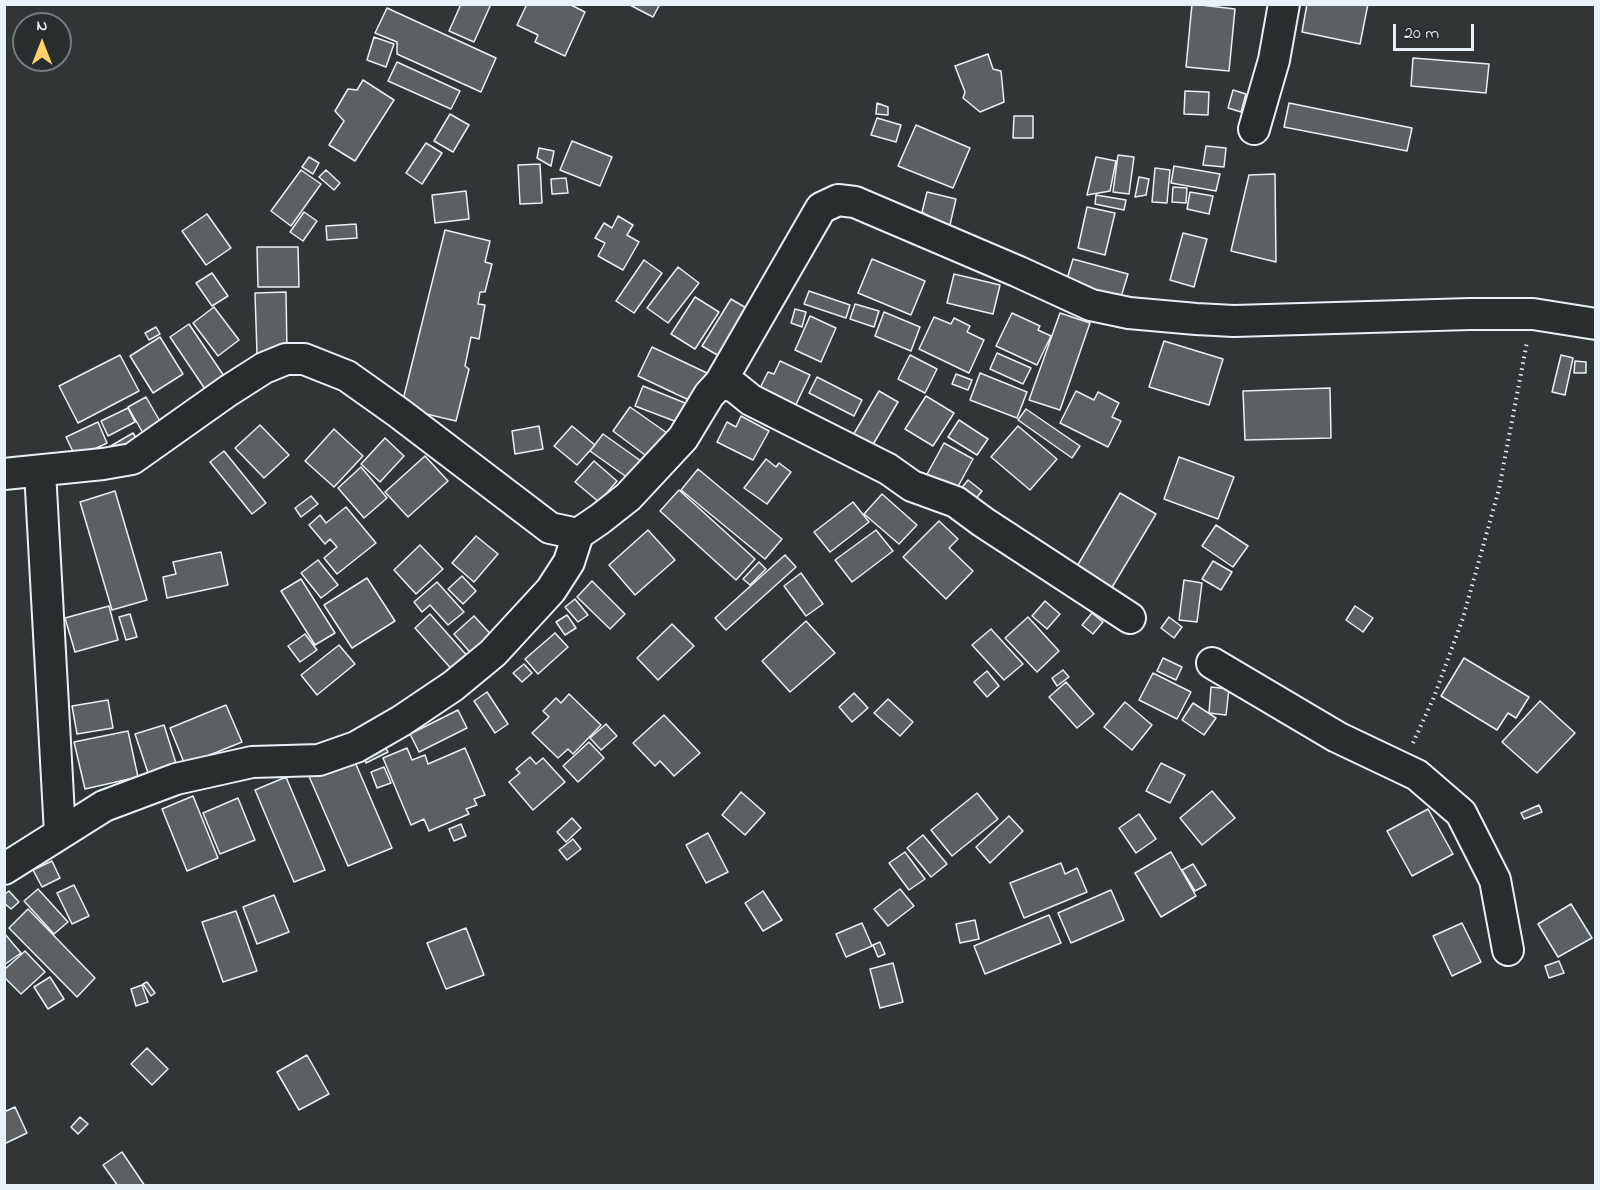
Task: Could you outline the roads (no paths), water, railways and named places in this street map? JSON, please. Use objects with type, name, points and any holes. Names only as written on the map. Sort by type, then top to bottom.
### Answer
[{"type":"street","points":[[1254,129],[1274,60],[1284,4]]},
{"type":"street","points":[[4,868],[104,806],[176,779],[252,762],[320,759],[356,747],[401,721],[453,686],[493,653],[551,590],[569,562],[578,534],[628,497],[683,438],[709,395],[720,383],[821,208],[838,200],[855,202],[1091,305],[1130,313],[1234,321],[1533,314],[1596,324]]},
{"type":"street","points":[[4,474],[132,459],[264,368],[286,360],[304,359],[347,376],[550,528],[578,534]]},
{"type":"street","points":[[720,383],[735,387],[751,400],[888,469],[912,486],[956,502],[1130,618]]},
{"type":"street","points":[[40,471],[60,833]]},
{"type":"street","points":[[1212,663],[1337,736],[1417,775],[1461,813],[1496,880],[1508,950]]}]
